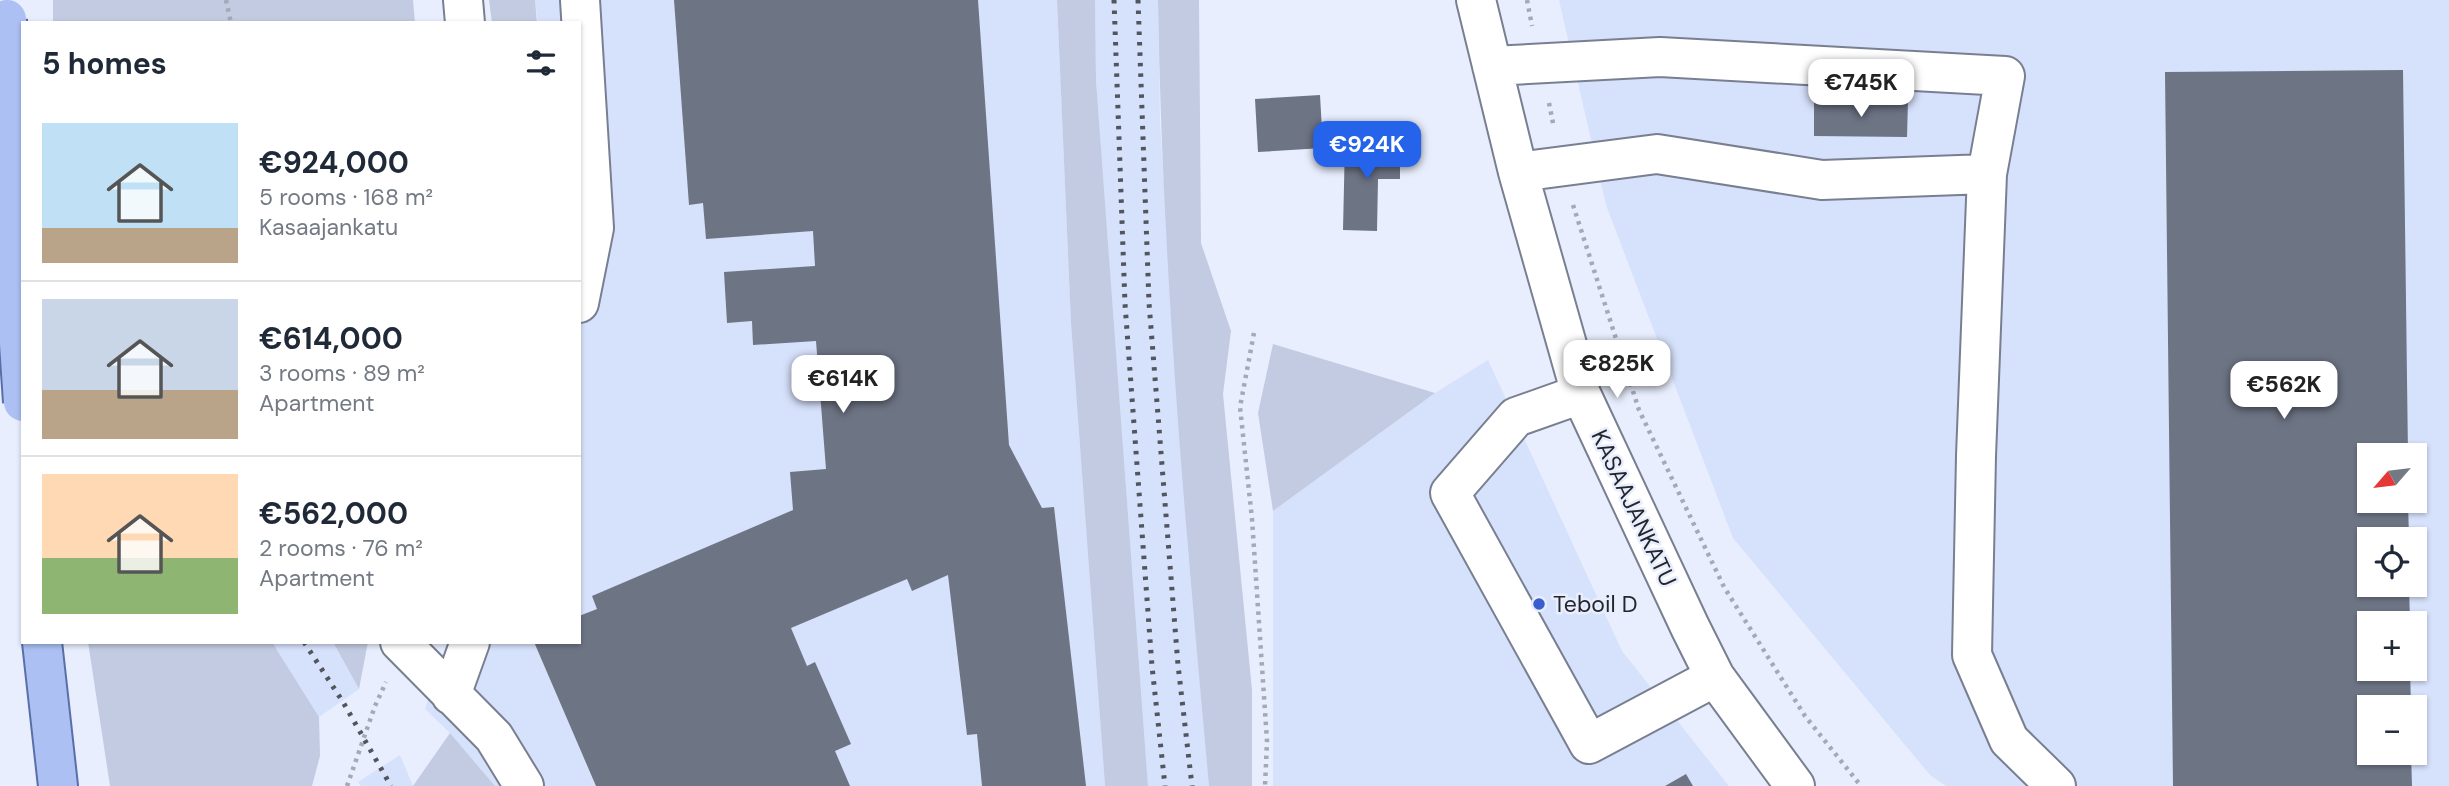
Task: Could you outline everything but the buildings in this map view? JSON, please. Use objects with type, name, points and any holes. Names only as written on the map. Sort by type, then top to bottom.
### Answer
[{"type":"main road","points":[[7,9],[9,198],[21,373]]},
{"type":"main road","points":[[42,644],[58,786]]},
{"type":"street","points":[[463,0],[465,21]]},
{"type":"street","points":[[580,0],[594,228],[581,293]]},
{"type":"street","name":"KASAAJANKATU","points":[[1476,0],[1518,172],[1581,394],[1715,677],[1795,786]]},
{"type":"street","points":[[1492,66],[1660,57],[2005,76],[1987,174],[1976,456],[1972,655],[2009,740],[2056,786]]},
{"type":"street","points":[[1518,172],[1657,154],[1822,180],[1987,174]]},
{"type":"street","points":[[1581,394],[1516,417],[1450,493],[1590,744],[1715,677]]},
{"type":"street","points":[[401,644],[494,737],[524,786]]},
{"type":"street","points":[[451,695],[469,644]]},
{"type":"path","points":[[226,0],[231,21]]},
{"type":"path","points":[[1527,0],[1562,166],[1639,410],[1724,587],[1805,716],[1861,786]]},
{"type":"path","points":[[1254,333],[1240,407],[1259,616],[1267,741],[1265,786]]},
{"type":"path","points":[[347,786],[400,644]]},
{"type":"shaded area","points":[[53,0],[413,0],[415,21],[53,21]]},
{"type":"shaded area","points":[[489,0],[535,0],[537,21],[492,21]]},
{"type":"shaded area","points":[[535,0],[1057,0],[1071,323],[1105,786],[495,786],[450,733],[425,709],[446,644],[581,644],[581,21],[538,21]]},
{"type":"shaded area","points":[[1057,0],[1095,0],[1096,80],[1148,786],[1105,786],[1071,323]]},
{"type":"shaded area","points":[[1095,0],[1158,0],[1160,123],[1188,551],[1209,786],[1148,786],[1096,80]]},
{"type":"shaded area","points":[[1158,0],[1199,0],[1201,243],[1231,331],[1223,394],[1252,690],[1252,786],[1209,786],[1183,492],[1170,295]]},
{"type":"shaded area","points":[[1559,0],[2449,0],[2449,786],[1946,786],[1930,775],[1733,538],[1606,205]]},
{"type":"shaded area","points":[[1273,344],[1435,393],[1273,511],[1258,413]]},
{"type":"shaded area","points":[[1488,360],[1622,651],[1729,786],[1273,786],[1273,511],[1435,393]]},
{"type":"shaded area","points":[[88,644],[273,644],[319,717],[320,756],[312,786],[110,786]]},
{"type":"shaded area","points":[[273,644],[334,644],[359,689],[319,717]]},
{"type":"shaded area","points":[[334,644],[368,644],[359,689]]},
{"type":"shaded area","points":[[450,733],[495,786],[413,786]]},
{"type":"shaded area","points":[[400,755],[413,786],[361,786],[358,782]]},
{"type":"railway","points":[[1114,0],[1125,304],[1152,666],[1165,786]]},
{"type":"railway","points":[[1138,0],[1149,303],[1178,665],[1192,786]]},
{"type":"railway","points":[[0,224],[21,249]]},
{"type":"railway","points":[[305,644],[343,702],[391,786]]},
{"type":"place","name":"Teboil D","points":[[1539,604]]}]
